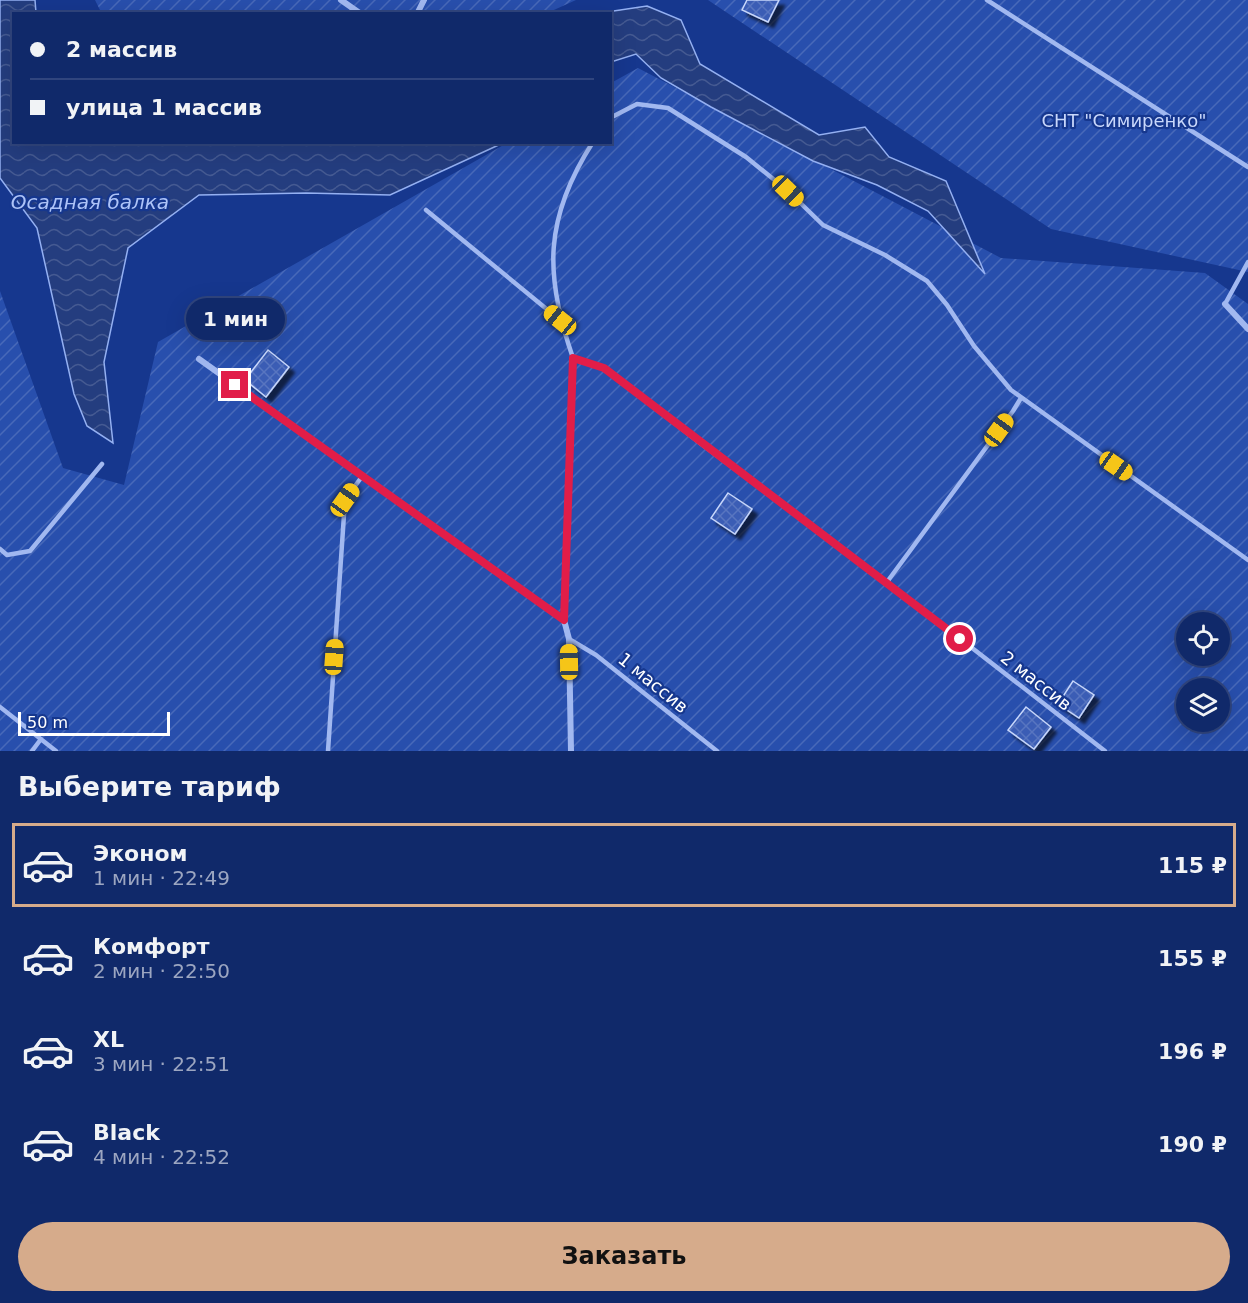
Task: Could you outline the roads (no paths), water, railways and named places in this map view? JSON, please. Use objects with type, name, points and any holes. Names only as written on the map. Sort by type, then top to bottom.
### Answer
[{"type":"street","points":[[340,0],[358,12]]},
{"type":"street","points":[[1225,304],[1248,328]]},
{"type":"street","points":[[199,359],[564,620],[569,639],[571,751]]},
{"type":"lane","points":[[987,0],[1248,168]]},
{"type":"lane","points":[[612,117],[637,104],[668,108],[746,157],[788,191],[822,225],[885,255],[927,281],[947,305],[974,346],[1011,390],[1248,560]]},
{"type":"lane","points":[[564,620],[573,358],[560,320],[552,266],[554,229],[576,168],[592,144]]},
{"type":"lane","points":[[426,210],[560,320]]},
{"type":"lane","points":[[1225,304],[1248,262]]},
{"type":"lane","name":"2 массив","points":[[573,358],[604,368],[700,443],[887,582],[1105,751]]},
{"type":"lane","points":[[887,582],[1021,398]]},
{"type":"lane","points":[[0,549],[7,555],[30,551],[102,464]]},
{"type":"lane","points":[[328,751],[345,500],[363,475]]},
{"type":"lane","name":"1 массив","points":[[569,639],[596,655],[717,751]]},
{"type":"lane","points":[[0,707],[56,751]]},
{"type":"lane","points":[[32,751],[41,739]]},
{"type":"water","name":"Осадная балка","points":[[0,0],[35,0],[36,12],[12,12],[12,144],[501,144],[390,195],[306,193],[199,195],[128,248],[104,362],[113,443],[87,426],[74,394],[37,228],[0,178]]},
{"type":"water","points":[[647,6],[681,20],[700,64],[819,135],[865,127],[889,157],[946,181],[985,274],[928,211],[877,185],[813,161],[711,107],[661,78],[636,54],[612,62],[612,12],[607,12]]},
{"type":"park label","name":"СНТ \"Симиренко\"","points":[[1124,121]]}]
